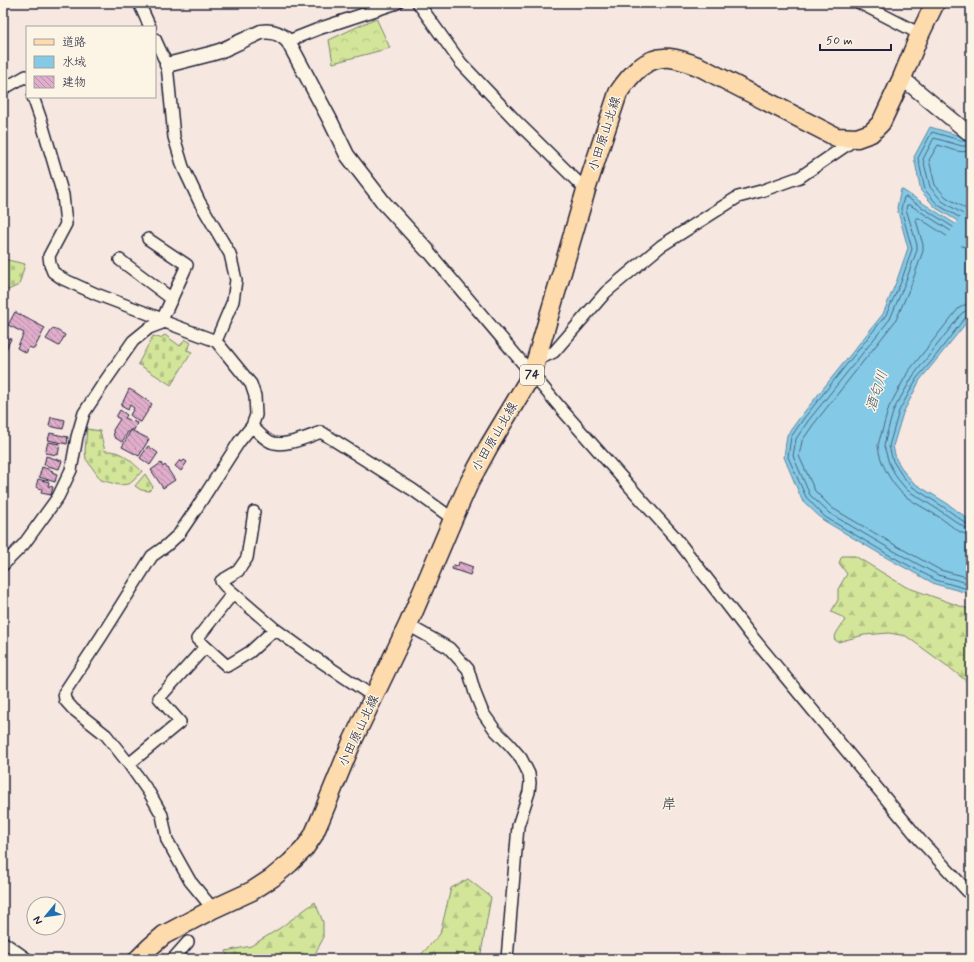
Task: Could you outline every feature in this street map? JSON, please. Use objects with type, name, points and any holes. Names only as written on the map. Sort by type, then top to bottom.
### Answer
[{"type":"main road","name":"小田原山北線","points":[[138,959],[164,935],[214,908],[252,891],[272,878],[304,849],[313,836],[352,742],[408,625],[470,481],[535,367],[586,190],[618,93],[627,79],[641,67],[653,60],[669,58],[681,60],[707,70],[836,137],[857,138],[871,133],[881,122],[935,3]]},
{"type":"street","points":[[139,3],[150,26]]},
{"type":"street","points":[[288,41],[321,28],[396,3]]},
{"type":"street","points":[[418,3],[461,63],[517,122],[586,190]]},
{"type":"street","points":[[860,3],[920,34]]},
{"type":"street","points":[[167,65],[220,51],[266,31],[272,31],[281,35],[288,41],[347,155],[384,203],[535,367],[564,412],[675,537],[749,632],[920,840],[971,895]]},
{"type":"street","points":[[156,41],[167,65],[174,137],[183,167],[199,201],[230,254],[236,280],[233,301],[216,341]]},
{"type":"street","points":[[3,89],[26,76]]},
{"type":"street","points":[[902,78],[971,135]]},
{"type":"street","points":[[33,98],[63,195],[66,224],[49,256],[53,272],[63,279],[96,294],[216,341],[251,384],[255,396],[256,414],[252,426],[239,442],[179,534],[152,556],[64,693],[65,700],[73,709],[106,736],[129,764],[150,794],[162,815],[167,840],[190,881],[214,908]]},
{"type":"street","points":[[535,367],[554,352],[606,292],[661,246],[738,197],[800,177],[857,138]]},
{"type":"street","points":[[3,565],[24,544],[58,497],[71,470],[77,437],[84,413],[101,387],[133,341],[149,328],[164,321],[172,299],[188,265],[148,239]]},
{"type":"street","points":[[120,260],[172,299]]},
{"type":"street","points":[[252,426],[270,442],[279,444],[300,440],[321,432],[413,490],[453,519]]},
{"type":"street","points":[[254,512],[247,558],[238,571],[221,580],[233,594],[275,629],[374,697]]},
{"type":"street","points":[[233,594],[197,639],[227,666],[250,652],[275,629]]},
{"type":"street","points":[[408,625],[449,648],[468,669],[483,713],[495,730],[522,758],[529,774],[529,792],[518,826],[507,959]]},
{"type":"street","points":[[129,764],[180,722],[159,698],[205,647]]},
{"type":"street","points":[[3,942],[27,959]]},
{"type":"street","points":[[173,959],[188,942]]},
{"type":"green space","points":[[376,18],[390,48],[333,63],[329,40]]},
{"type":"green space","points":[[3,259],[25,264],[19,285],[8,290],[3,290]]},
{"type":"green space","points":[[165,335],[180,346],[185,339],[191,343],[187,350],[192,352],[171,385],[138,364],[153,336],[160,338]]},
{"type":"green space","points":[[87,429],[100,431],[105,451],[121,454],[142,471],[134,480],[129,484],[119,485],[101,480],[86,459],[85,451]]},
{"type":"green space","points":[[145,474],[153,487],[149,491],[141,490],[135,486]]},
{"type":"green space","points":[[842,556],[855,556],[906,587],[971,610],[971,685],[906,636],[889,633],[864,635],[838,642],[834,639],[845,620],[831,612],[838,600],[838,589],[847,574],[839,563]]},
{"type":"green space","points":[[468,879],[491,897],[480,959],[417,959],[440,934],[451,888]]},
{"type":"green space","points":[[315,902],[323,922],[323,939],[312,959],[228,959],[226,951],[251,946],[280,928]]},
{"type":"water","points":[[930,127],[964,137],[971,134],[971,229],[936,208],[921,191],[914,157]]},
{"type":"water","points":[[901,189],[971,234],[971,317],[920,380],[903,413],[893,446],[896,459],[904,472],[914,483],[948,504],[971,521],[971,594],[935,584],[887,558],[823,520],[802,500],[784,457],[787,435],[883,314],[908,248],[897,208]]},
{"type":"building","points":[[15,312],[45,328],[34,349],[29,347],[26,353],[17,348],[24,333],[8,325]]},
{"type":"building","points":[[53,328],[65,335],[59,346],[46,339]]},
{"type":"building","points":[[3,336],[11,339],[4,353],[3,353]]},
{"type":"building","points":[[129,389],[152,404],[141,422],[130,415],[134,408],[130,405],[128,410],[121,406]]},
{"type":"building","points":[[120,410],[127,415],[125,418],[137,423],[134,430],[132,429],[128,432],[122,442],[114,437],[113,430],[120,419],[116,417]]},
{"type":"building","points":[[51,417],[65,420],[63,429],[49,426]]},
{"type":"building","points":[[131,430],[149,439],[139,456],[122,447]]},
{"type":"building","points":[[50,433],[68,437],[67,444],[48,440]]},
{"type":"building","points":[[48,442],[60,444],[58,455],[45,453]]},
{"type":"building","points":[[148,446],[158,453],[150,465],[140,458]]},
{"type":"building","points":[[46,456],[62,461],[59,469],[44,465]]},
{"type":"building","points":[[180,460],[182,462],[184,460],[187,462],[181,471],[175,466]]},
{"type":"building","points":[[161,463],[163,467],[165,465],[175,480],[163,488],[151,470]]},
{"type":"building","points":[[42,467],[57,474],[55,482],[39,477]]},
{"type":"building","points":[[38,479],[49,482],[48,486],[53,487],[51,495],[41,493],[42,489],[36,487]]},
{"type":"building","points":[[459,562],[473,567],[470,575],[452,569],[453,565],[458,566]]},
{"type":"waterway","name":"酒匂川","points":[[950,247],[971,217]]},
{"type":"district","name":"岸","points":[[669,805]]}]
